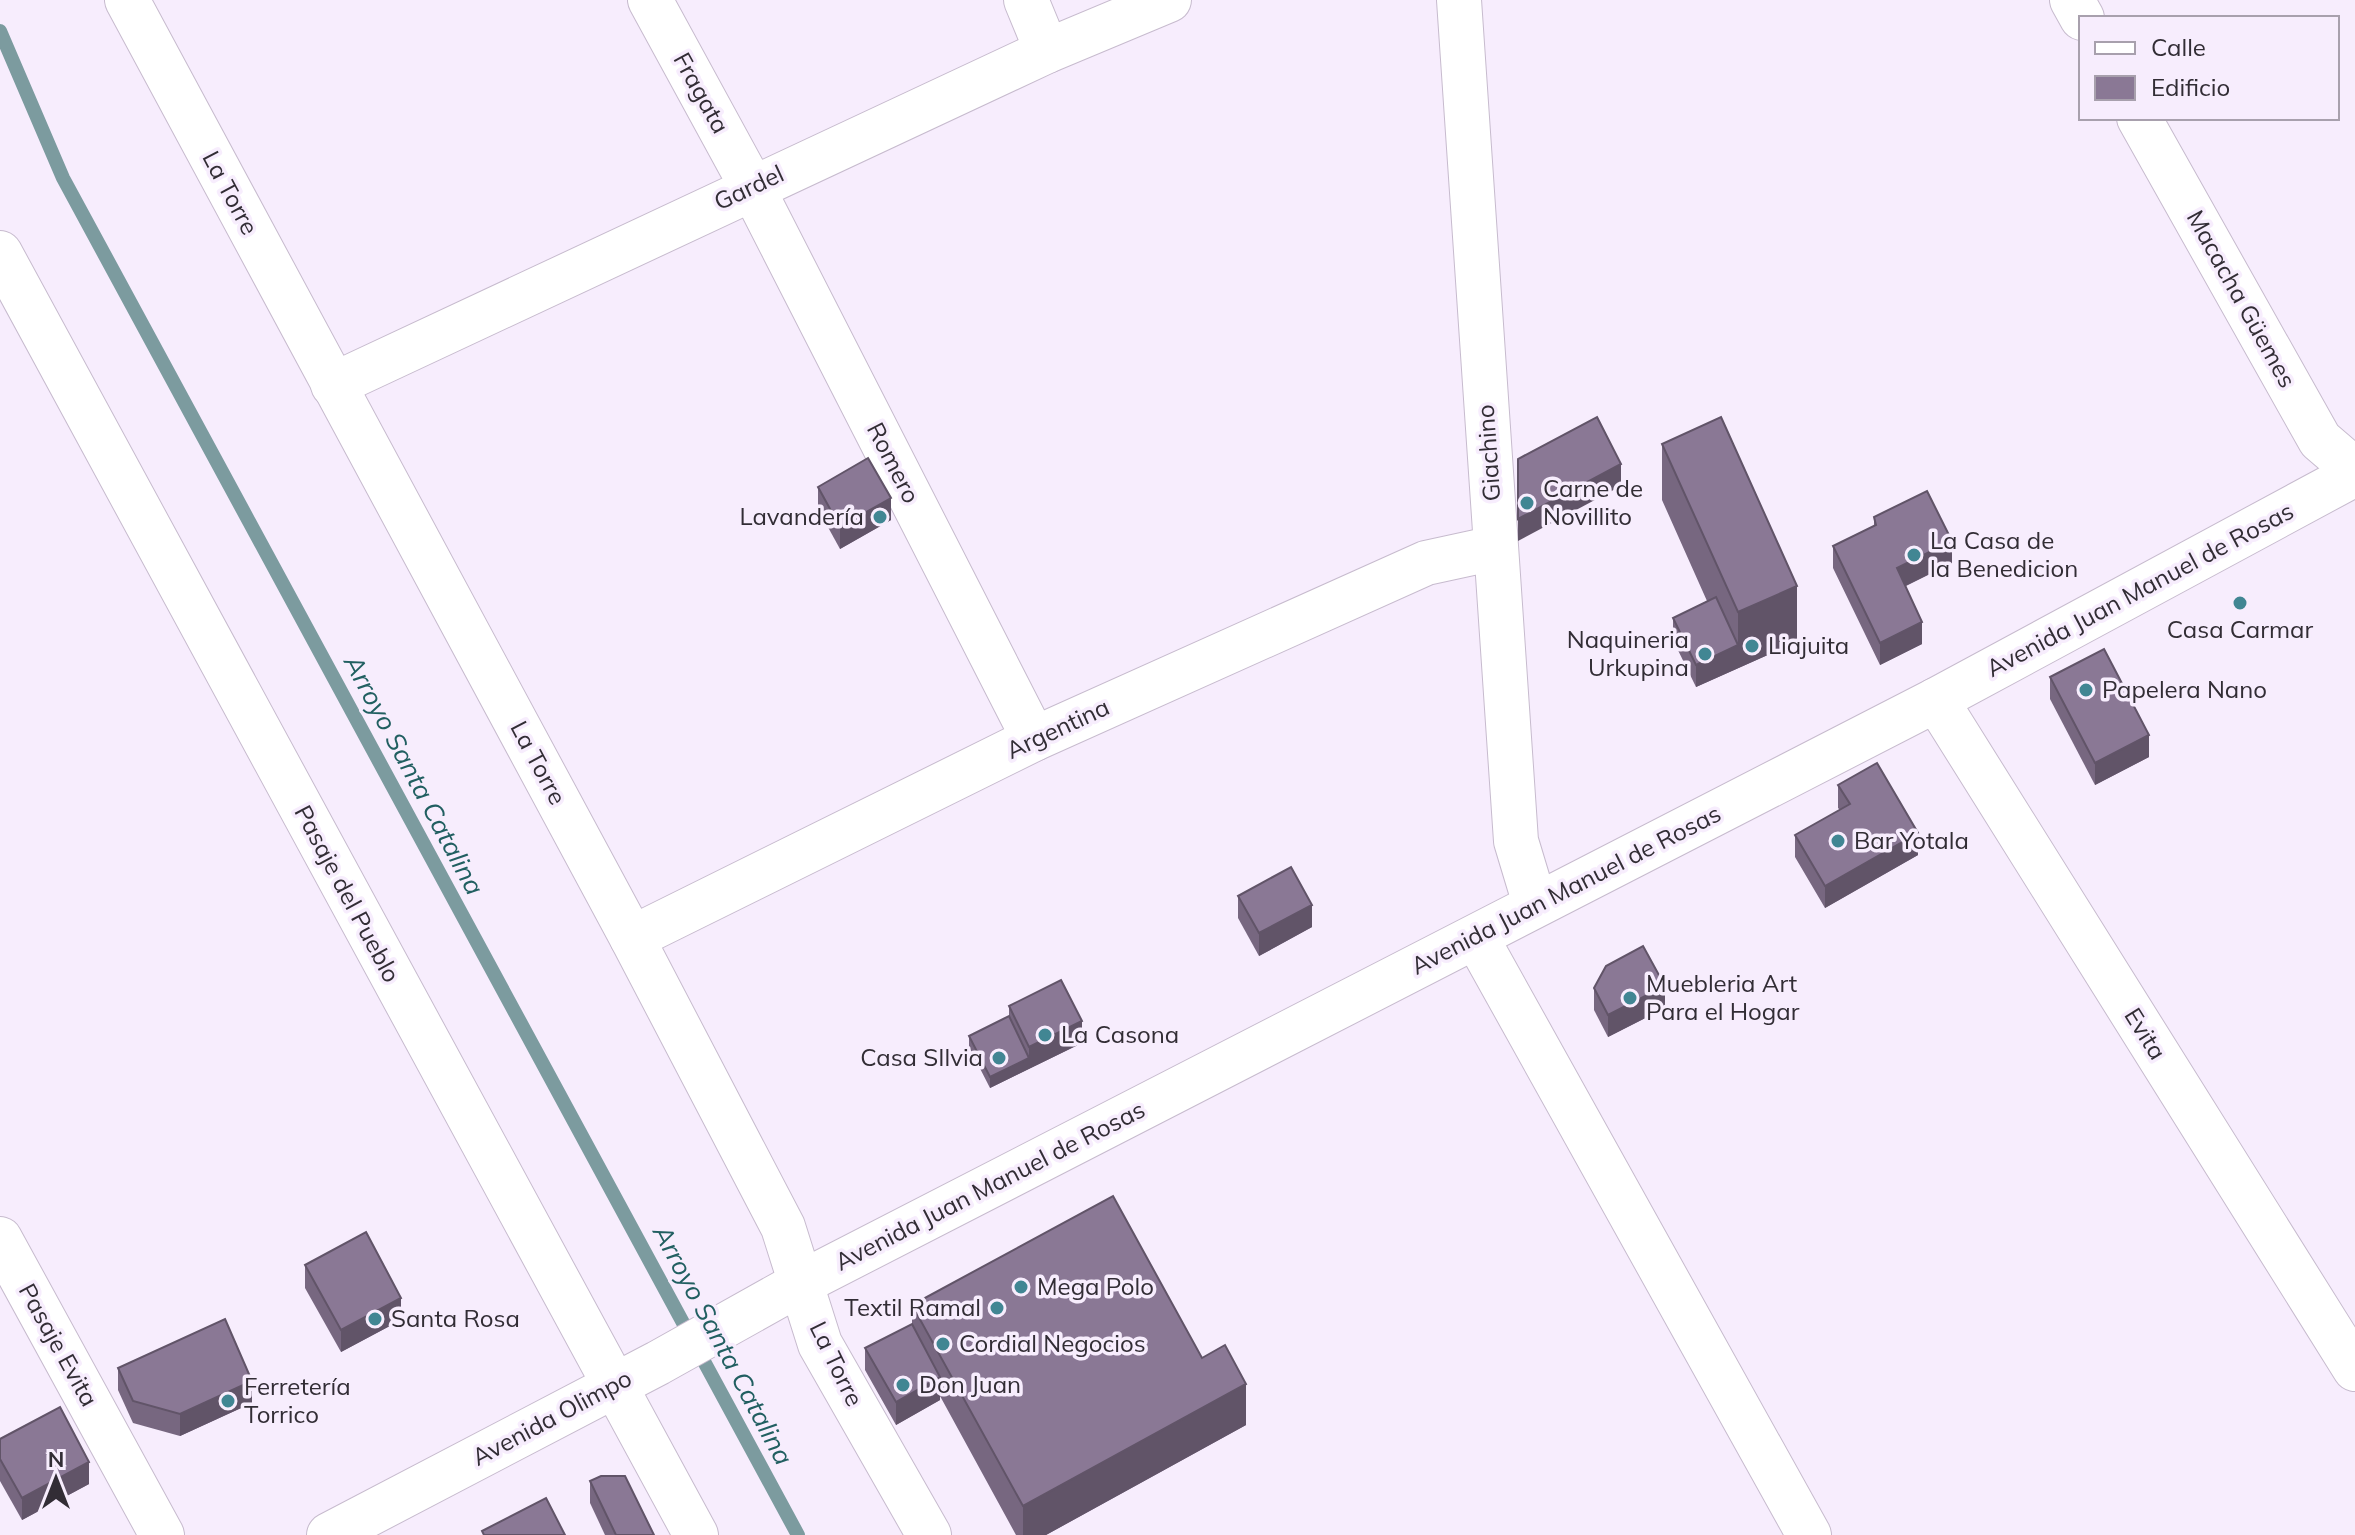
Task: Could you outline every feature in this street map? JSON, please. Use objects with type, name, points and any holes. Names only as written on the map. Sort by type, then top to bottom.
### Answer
[{"type":"street","name":"La Torre","points":[[127,0],[632,938],[783,1227],[787,1291],[929,1535]]},
{"type":"street","name":"Fragata","points":[[650,0],[752,187]]},
{"type":"street","points":[[1026,0],[1047,51]]},
{"type":"street","name":"Gardel","points":[[333,385],[1047,51],[1169,0]]},
{"type":"street","name":"Giachino","points":[[1459,0],[1516,841],[1535,904]]},
{"type":"street","name":"Macacha Güemes","points":[[2140,120],[2320,440],[2355,472]]},
{"type":"street","name":"Romero","points":[[752,187],[1034,739]]},
{"type":"street","name":"Pasaje del Pueblo","points":[[0,253],[696,1535]]},
{"type":"street","name":"Avenida Juan Manuel de Rosas","points":[[787,1291],[1936,700],[2355,472]]},
{"type":"street","name":"Argentina","points":[[632,938],[1034,739],[1426,563],[1495,548]]},
{"type":"street","name":"Evita","points":[[1936,700],[2355,1369]]},
{"type":"street","points":[[1476,937],[1809,1535]]},
{"type":"street","name":"Pasaje Evita","points":[[0,1239],[162,1535]]},
{"type":"street","name":"Avenida Olimpo","points":[[329,1535],[658,1363],[787,1291]]},
{"type":"building","points":[[1597,417],[1621,464],[1518,519],[1518,459]]},
{"type":"building","points":[[1721,417],[1797,586],[1738,612],[1662,444]]},
{"type":"building","points":[[868,458],[891,498],[840,527],[818,487]]},
{"type":"building","points":[[1927,491],[1952,541],[1897,568],[1922,622],[1880,643],[1833,546],[1876,525],[1874,517]]},
{"type":"building","points":[[1716,597],[1738,645],[1696,665],[1673,618]]},
{"type":"building","points":[[2104,649],[2149,735],[2095,763],[2050,677]]},
{"type":"building","points":[[1877,763],[1918,833],[1825,886],[1795,835],[1850,804],[1838,785]]},
{"type":"building","points":[[1291,867],[1312,905],[1259,933],[1238,896]]},
{"type":"building","points":[[1643,946],[1665,986],[1608,1015],[1594,988],[1606,966]]},
{"type":"building","points":[[1061,980],[1082,1021],[1029,1047],[1009,1006]]},
{"type":"building","name":"Casa SIlvia","points":[[1009,1016],[1029,1058],[990,1077],[969,1036]]},
{"type":"building","points":[[1113,1196],[1202,1358],[1225,1345],[1246,1384],[1023,1506],[912,1305]]},
{"type":"building","points":[[366,1232],[401,1298],[341,1330],[305,1265]]},
{"type":"building","points":[[225,1319],[252,1381],[180,1414],[133,1401],[118,1368]]},
{"type":"building","points":[[912,1324],[940,1377],[896,1402],[865,1348]]},
{"type":"building","points":[[60,1407],[89,1462],[22,1498],[0,1459],[0,1439]]},
{"type":"building","points":[[601,1476],[625,1476],[654,1535],[616,1535],[590,1481]]},
{"type":"building","points":[[546,1498],[565,1535],[484,1535],[482,1531]]},
{"type":"waterway","name":"Arroyo Santa Catalina","points":[[0,31],[63,178],[798,1535]]},
{"type":"place","name":"Carne de Novillito","points":[[1527,503]]},
{"type":"place","name":"Lavandería","points":[[880,517]]},
{"type":"place","name":"La Casa de la Benedicion","points":[[1914,555]]},
{"type":"place","name":"Casa Carmar","points":[[2240,603]]},
{"type":"place","name":"Liajuita","points":[[1752,646]]},
{"type":"place","name":"Naquineria Urkupina","points":[[1705,654]]},
{"type":"place","name":"Papelera Nano","points":[[2086,690]]},
{"type":"place","name":"Bar Yotala","points":[[1838,841]]},
{"type":"place","name":"Muebleria Art Para el Hogar","points":[[1630,998]]},
{"type":"place","name":"La Casona","points":[[1045,1035]]},
{"type":"place","name":"Casa SIlvia","points":[[999,1058]]},
{"type":"place","name":"Mega Polo","points":[[1021,1287]]},
{"type":"place","name":"Textil Ramal","points":[[997,1308]]},
{"type":"place","name":"Santa Rosa","points":[[375,1319]]},
{"type":"place","name":"Cordial Negocios","points":[[943,1344]]},
{"type":"place","name":"Don Juan","points":[[903,1385]]},
{"type":"place","name":"Ferretería Torrico","points":[[228,1401]]}]
